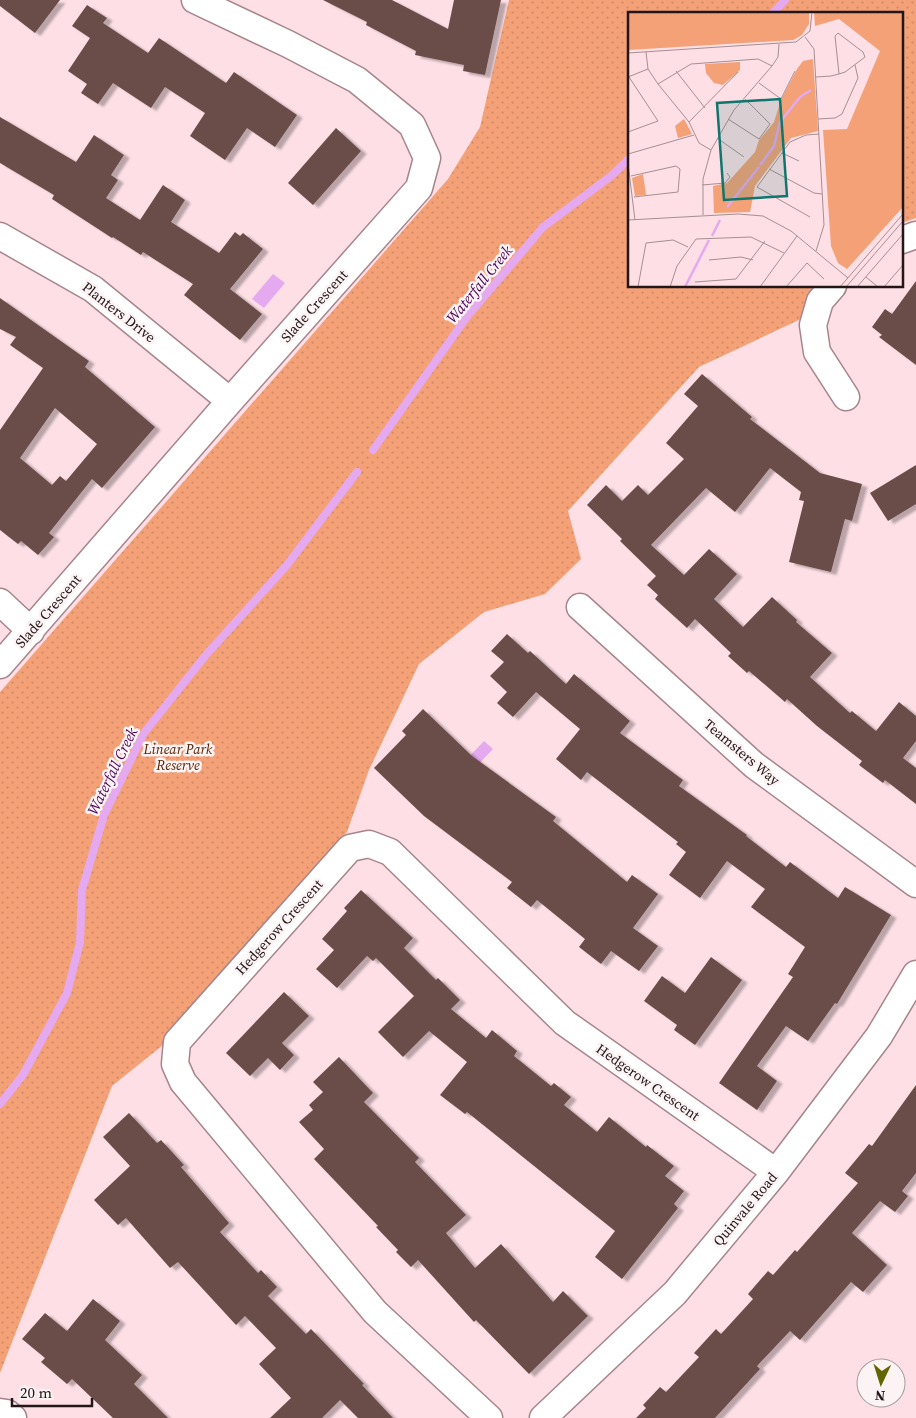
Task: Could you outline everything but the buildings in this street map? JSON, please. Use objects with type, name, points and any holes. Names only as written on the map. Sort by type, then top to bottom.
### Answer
[{"type":"street","name":"Slade Crescent","points":[[0,665],[230,401],[420,188],[427,158],[412,125],[357,80],[288,44],[195,0]]},
{"type":"street","points":[[904,239],[916,235]]},
{"type":"street","name":"Planters Drive","points":[[0,236],[93,289],[230,401]]},
{"type":"street","points":[[830,288],[820,301],[813,325],[817,352],[846,397]]},
{"type":"street","points":[[0,602],[31,630]]},
{"type":"street","name":"Teamsters Way","points":[[580,607],[754,766],[916,884]]},
{"type":"street","name":"Hedgerow Crescent","points":[[489,1418],[374,1312],[184,1082],[175,1064],[177,1042],[350,848],[369,844],[390,852],[565,1023],[776,1172]]},
{"type":"street","name":"Quinvale Road","points":[[543,1418],[675,1294],[776,1172],[878,1036],[916,974]]},
{"type":"street","points":[[0,1412],[7,1413],[13,1418]]},
{"type":"green space","name":"Linear Park Reserve","points":[[509,0],[916,0],[916,218],[904,222],[904,12],[628,12],[628,288],[817,288],[803,318],[699,367],[568,511],[581,559],[545,594],[484,612],[419,664],[369,770],[347,832],[163,1045],[112,1086],[0,1373],[0,692],[448,179],[480,127]]},
{"type":"shaded area","points":[[273,274],[285,283],[264,308],[252,299]]},
{"type":"shaded area","points":[[484,741],[493,749],[472,771],[464,762]]},
{"type":"waterway","name":"Waterfall Creek","points":[[774,12],[785,0]]},
{"type":"waterway","name":"Waterfall Creek","points":[[373,450],[466,318],[543,227],[611,176],[628,160]]},
{"type":"waterway","name":"Waterfall Creek","points":[[0,1104],[23,1075],[67,993],[80,942],[82,890],[104,815],[144,733],[205,656],[287,565],[357,472]]}]
